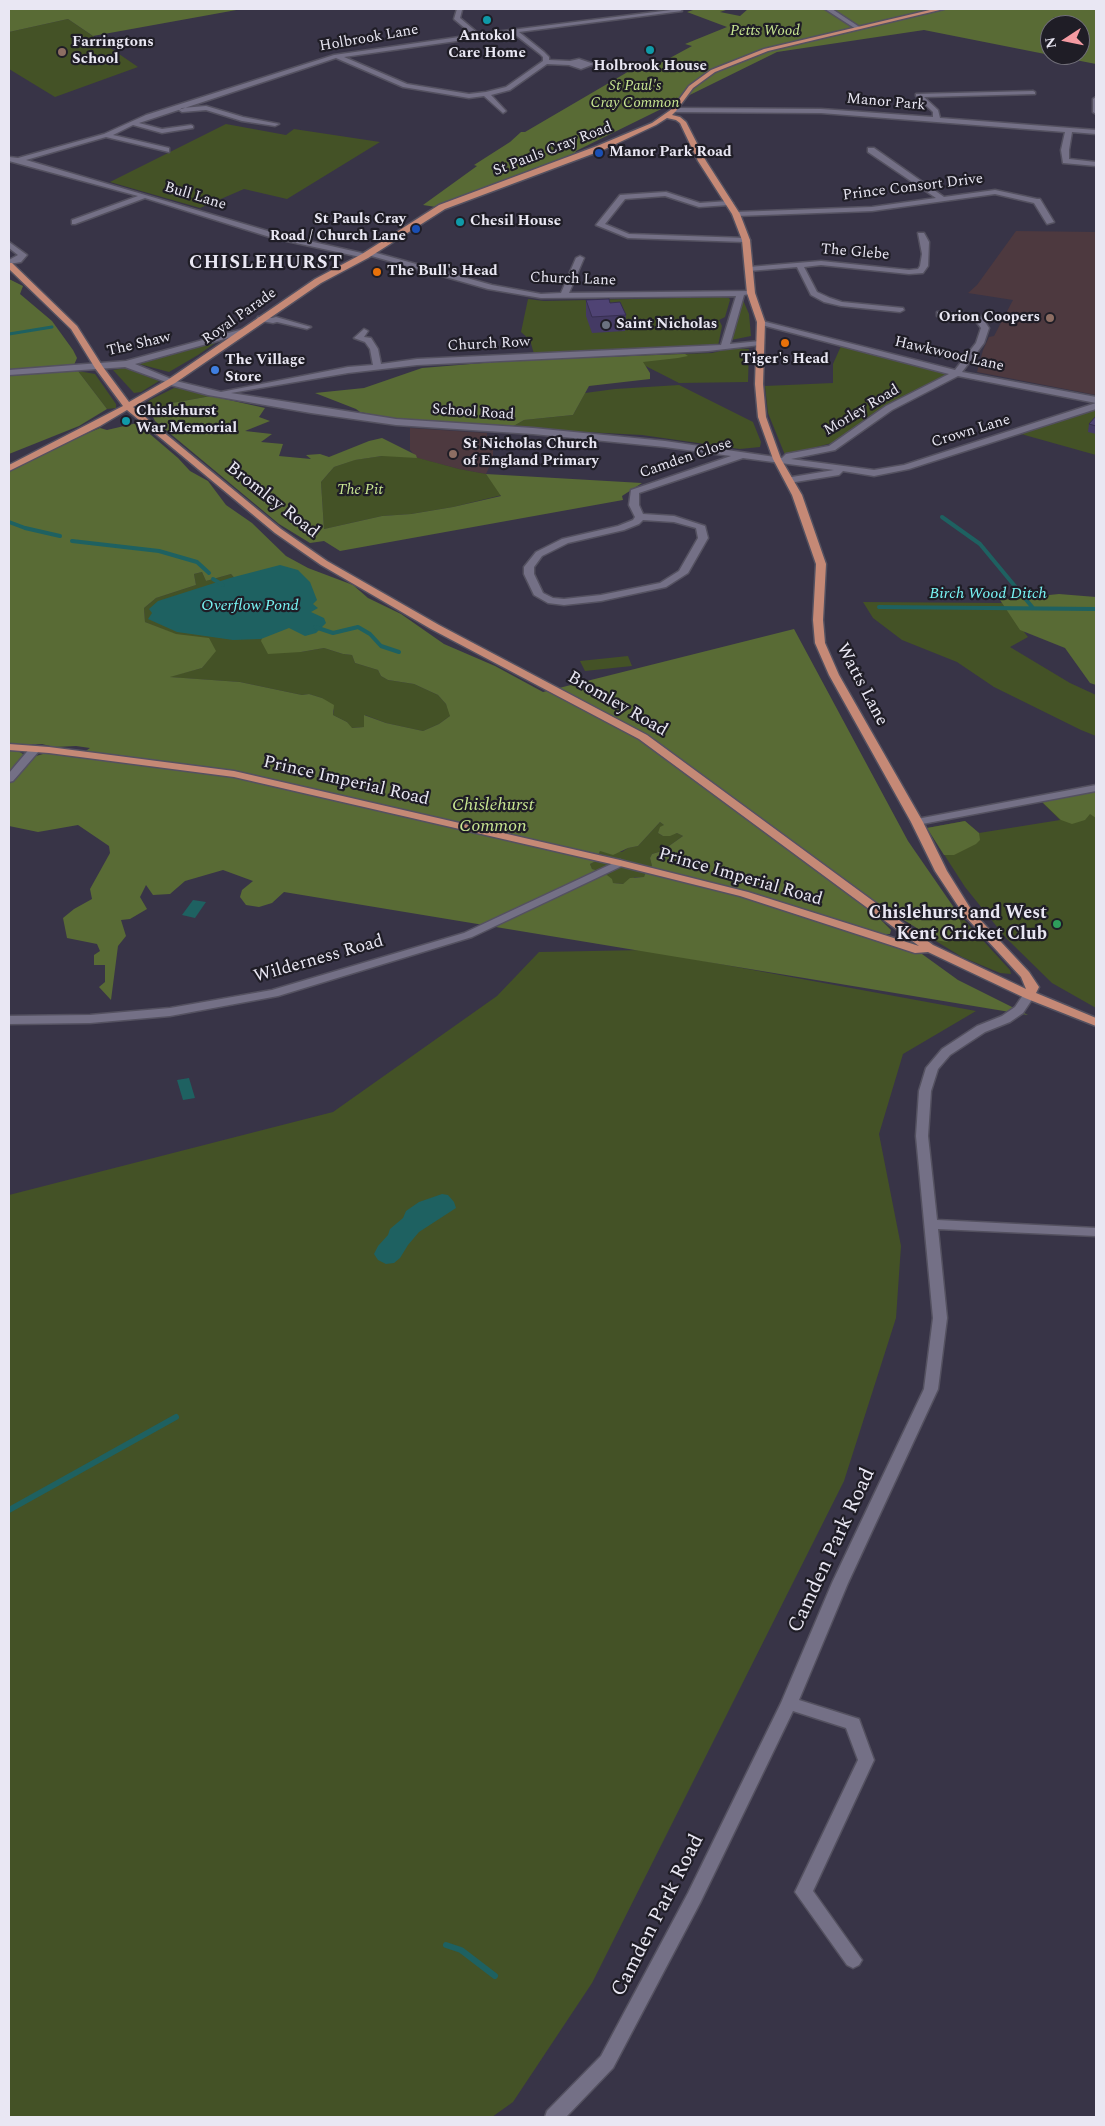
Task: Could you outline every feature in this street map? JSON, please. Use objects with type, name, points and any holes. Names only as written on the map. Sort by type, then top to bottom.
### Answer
[{"type":"main road","name":"St Pauls Cray Road","points":[[367,254],[442,207],[600,148],[654,124],[674,110],[692,86],[704,76],[723,66],[766,50],[941,9]]},
{"type":"main road","points":[[666,116],[678,118],[682,122],[702,161],[736,214],[746,240],[750,269],[746,293]]},
{"type":"main road","name":"Royal Parade","points":[[9,468],[128,407],[171,381],[318,281],[367,254]]},
{"type":"main road","name":"Bromley Road","points":[[9,263],[74,328],[99,368],[128,407],[278,531],[309,553],[435,627],[643,737],[929,948],[1029,995],[1096,1022]]},
{"type":"main road","name":"Watts Lane","points":[[746,293],[761,322],[760,396],[762,417],[777,459],[798,494],[821,564],[818,620],[820,643],[834,675],[918,822],[941,871],[968,913],[998,948],[1025,975],[1033,987],[1029,995]]},
{"type":"main road","name":"Prince Imperial Road","points":[[9,747],[234,774],[620,862],[744,894],[919,950],[929,948]]},
{"type":"street","points":[[828,9],[858,28]]},
{"type":"street","points":[[459,10],[457,19],[477,35]]},
{"type":"street","name":"Holbrook Lane","points":[[18,160],[106,134],[160,112],[336,56],[513,30],[679,11]]},
{"type":"street","points":[[513,30],[542,53],[546,57],[546,62]]},
{"type":"street","points":[[336,56],[405,86],[469,96],[508,89],[546,62],[570,63]]},
{"type":"street","points":[[937,121],[936,111],[918,95],[1033,93]]},
{"type":"street","points":[[486,94],[503,111]]},
{"type":"street","points":[[1096,99],[1096,112]]},
{"type":"street","points":[[160,112],[206,108],[242,119],[275,124]]},
{"type":"street","name":"Manor Park","points":[[674,110],[821,111],[1096,132]]},
{"type":"street","points":[[133,124],[162,131],[191,127]]},
{"type":"street","points":[[1068,130],[1069,135],[1064,150],[1066,161],[1096,164]]},
{"type":"street","points":[[106,134],[166,150]]},
{"type":"street","points":[[871,150],[942,198]]},
{"type":"street","points":[[9,159],[18,160]]},
{"type":"street","name":"Bull Lane","points":[[18,160],[146,196],[276,236],[367,254]]},
{"type":"street","name":"Prince Consort Drive","points":[[736,214],[872,209],[994,192],[1037,201],[1050,222]]},
{"type":"street","points":[[729,203],[699,205],[666,194],[624,197],[600,225],[628,236],[746,240]]},
{"type":"street","points":[[75,222],[146,196]]},
{"type":"street","name":"The Glebe","points":[[750,269],[800,264],[839,263],[909,272],[920,271],[924,266],[926,254],[925,242],[921,235]]},
{"type":"street","points":[[9,244],[23,255],[18,260],[9,263]]},
{"type":"street","name":"Church Lane","points":[[367,254],[491,287],[541,296],[746,293]]},
{"type":"street","points":[[563,297],[580,258]]},
{"type":"street","points":[[800,264],[814,293],[827,300],[841,304],[900,310]]},
{"type":"street","points":[[725,347],[746,293]]},
{"type":"street","points":[[940,314],[978,318],[986,328],[980,344],[957,373]]},
{"type":"street","points":[[261,318],[273,321],[276,319],[307,327]]},
{"type":"street","name":"Hawkwood Lane","points":[[761,322],[957,373],[1096,400]]},
{"type":"street","name":"The Shaw","points":[[9,373],[99,368],[126,364],[173,352],[232,332],[243,331]]},
{"type":"street","points":[[364,331],[358,338],[368,340],[374,349],[377,366]]},
{"type":"street","name":"Hawkwood Lane","points":[[760,339],[796,331]]},
{"type":"street","name":"Church Row","points":[[221,394],[231,390],[377,366],[416,362],[708,349],[760,339]]},
{"type":"street","name":"School Road","points":[[126,364],[171,381],[221,394],[312,410],[396,422],[533,431],[777,459]]},
{"type":"street","name":"Morley Road","points":[[777,459],[832,448],[889,408],[957,373]]},
{"type":"street","name":"Crown Lane","points":[[777,459],[874,473],[906,467],[1096,406]]},
{"type":"street","name":"Camden Close","points":[[640,517],[634,505],[634,492],[745,454]]},
{"type":"street","name":"Crown Lane","points":[[790,480],[852,470]]},
{"type":"street","points":[[640,517],[674,519],[700,526],[703,538],[683,573],[663,585],[601,598],[564,602],[551,601],[539,595],[529,574],[529,567],[539,554],[565,541],[621,528],[636,522],[640,517]]},
{"type":"street","points":[[9,779],[36,749]]},
{"type":"street","points":[[918,822],[1096,788]]},
{"type":"street","name":"Wilderness Road","points":[[9,1020],[90,1019],[170,1012],[274,993],[468,935],[620,862]]},
{"type":"street","name":"Camden Park Road","points":[[554,2117],[607,2062],[694,1898],[789,1703],[840,1583],[931,1389],[940,1318],[922,1136],[925,1091],[932,1068],[946,1052],[981,1029],[1006,1019],[1019,1010],[1029,995]]},
{"type":"street","points":[[932,1224],[1096,1232]]},
{"type":"street","points":[[789,1703],[853,1724],[866,1760],[804,1892],[853,1960]]},
{"type":"shaded area","name":"Orion Coopers","points":[[1016,231],[1096,232],[1096,395],[977,372],[989,337],[994,336],[1013,300],[968,293],[977,285]]},
{"type":"shaded area","name":"St Nicholas Church of England Primary","points":[[410,428],[487,433],[486,448],[493,448],[493,459],[486,474],[417,458],[410,450]]},
{"type":"green space","points":[[9,9],[242,9],[93,36],[68,19],[9,32]]},
{"type":"green space","name":"St Paul's Cray Common","points":[[696,9],[729,9],[720,12],[740,16],[748,9],[1096,9],[1096,64],[1090,63],[1090,15],[1040,15],[1040,53],[924,30],[777,52],[576,151],[574,155],[436,207],[423,205],[477,166],[474,165],[510,142],[521,132],[525,132],[643,63],[652,66],[657,65],[692,46],[685,44],[727,27],[687,12]]},
{"type":"green space","name":"Farringtons School","points":[[68,19],[138,67],[55,97],[9,69],[9,32]]},
{"type":"green space","points":[[226,124],[286,135],[294,129],[380,142],[287,199],[244,189],[200,208],[110,182]]},
{"type":"green space","points":[[9,279],[23,286],[20,294],[52,321],[77,358],[74,365],[9,370]]},
{"type":"green space","points":[[729,298],[730,300],[725,317],[719,320],[722,326],[718,346],[534,354],[530,340],[521,332],[528,299],[544,301]]},
{"type":"green space","points":[[743,300],[749,314],[751,336],[731,340],[733,327]]},
{"type":"green space","points":[[224,337],[169,372],[139,364],[182,352]]},
{"type":"green space","points":[[841,346],[949,374],[883,408],[832,443],[785,455],[768,413],[765,386],[833,383],[833,364]]},
{"type":"green space","points":[[733,348],[749,349],[748,382],[679,383],[626,356],[712,353]]},
{"type":"green space","points":[[685,354],[688,356],[643,362],[650,373],[650,379],[589,386],[573,415],[524,420],[510,428],[395,419],[360,412],[315,393],[364,388],[422,368],[520,360]]},
{"type":"green space","points":[[125,368],[159,381],[141,392],[134,393],[113,370]]},
{"type":"green space","points":[[78,371],[95,374],[116,404],[116,408],[107,409]]},
{"type":"green space","points":[[78,371],[107,409],[79,426],[9,454],[9,374]]},
{"type":"green space","points":[[679,385],[753,422],[761,442],[760,447],[740,449],[642,435],[510,428],[524,420],[573,415],[585,393]]},
{"type":"green space","points":[[174,388],[186,389],[211,396],[172,403],[151,413],[146,409],[146,404],[150,400]]},
{"type":"green space","points":[[211,396],[265,408],[259,417],[270,421],[245,431],[272,434],[261,442],[283,444],[279,456],[311,459],[306,455],[320,454],[329,457],[369,441],[382,438],[416,455],[417,458],[382,456],[355,460],[334,467],[321,482],[324,529],[382,516],[411,514],[453,507],[501,496],[486,474],[642,483],[622,496],[623,500],[340,551],[324,541],[310,543],[279,524],[155,421],[151,413],[172,403]]},
{"type":"green space","points":[[1096,410],[1096,455],[1021,434],[1053,423]]},
{"type":"green space","name":"Chislehurst Common","points":[[137,423],[178,458],[190,471],[208,481],[226,505],[252,523],[286,556],[308,568],[353,585],[368,598],[401,614],[444,644],[495,666],[543,692],[794,629],[908,841],[957,912],[961,923],[961,929],[954,938],[947,942],[936,940],[862,894],[870,909],[891,930],[890,934],[869,934],[922,954],[958,980],[1028,1015],[284,892],[272,903],[259,907],[246,905],[240,897],[242,890],[253,881],[223,870],[185,881],[170,894],[153,895],[146,885],[140,897],[147,909],[130,919],[121,920],[126,936],[118,946],[111,1000],[99,987],[105,982],[105,965],[94,965],[94,955],[100,951],[97,944],[67,938],[63,918],[92,899],[90,889],[110,853],[109,846],[78,825],[38,832],[9,826],[9,750],[18,751],[23,754],[22,760],[28,763],[36,756],[43,754],[63,754],[77,757],[90,748],[76,746],[54,747],[42,744],[9,745],[9,470],[41,453],[100,428],[107,430]],"holes":[[[202,572],[206,581],[231,574],[238,582],[268,623],[261,641],[268,654],[301,652],[324,648],[352,655],[355,663],[378,670],[381,676],[388,680],[414,684],[438,695],[446,704],[450,716],[439,724],[423,731],[386,723],[364,715],[364,727],[352,728],[347,722],[333,715],[334,705],[322,698],[309,694],[302,695],[240,682],[170,677],[202,668],[216,651],[209,638],[176,634],[145,622],[144,608],[156,598],[196,585],[194,574]],[[660,822],[664,825],[660,827],[658,833],[663,836],[677,833],[683,836],[662,851],[652,854],[650,858],[652,866],[644,877],[630,878],[623,884],[613,883],[612,879],[603,872],[592,869],[590,864],[596,861],[600,851],[613,855],[628,848],[638,846]]]},
{"type":"green space","name":"The Pit","points":[[382,456],[411,456],[486,474],[502,495],[453,507],[411,514],[382,516],[324,529],[321,482],[334,467],[354,460]]},
{"type":"green space","points":[[202,572],[206,581],[231,574],[295,651],[301,652],[324,648],[352,655],[355,663],[378,670],[381,676],[388,680],[414,684],[438,695],[446,704],[451,714],[450,716],[439,724],[423,731],[386,723],[365,715],[364,727],[351,728],[347,722],[333,715],[334,710],[322,698],[309,694],[302,695],[240,682],[168,677],[202,668],[215,651],[145,622],[144,608],[156,598],[196,585],[194,574]]},
{"type":"green space","points":[[1059,594],[1096,597],[1096,685],[1090,683],[1065,648],[1020,630],[1000,600]]},
{"type":"green space","points":[[863,602],[1002,603],[1028,637],[1010,647],[1070,683],[1096,695],[1096,736],[994,687],[957,662],[902,640],[873,618]]},
{"type":"green space","points":[[628,656],[632,666],[585,671],[580,661]]},
{"type":"green space","points":[[1096,792],[1096,1008],[1052,983],[1006,938],[965,887],[927,828],[965,821],[979,833],[1060,820],[1041,801]]},
{"type":"green space","points":[[1096,792],[1096,818],[1090,814],[1085,820],[1072,824],[1061,820],[1041,801]]},
{"type":"green space","points":[[965,821],[979,833],[980,840],[954,855],[944,855],[927,828]]},
{"type":"green space","points":[[660,822],[664,825],[658,833],[663,836],[677,833],[683,836],[662,851],[652,854],[650,858],[652,866],[644,877],[635,877],[623,884],[613,883],[603,872],[592,869],[590,864],[596,861],[600,851],[622,852],[628,848],[638,846]]},
{"type":"green space","points":[[957,912],[1010,970],[1011,974],[1000,973],[962,957],[926,935],[936,940],[961,923]]},
{"type":"green space","points":[[644,950],[976,1011],[903,1054],[879,1134],[901,1246],[896,1318],[844,1481],[592,1983],[513,2102],[492,2117],[9,2117],[9,1195],[333,1112],[497,996],[539,952]]},
{"type":"water","name":"Overflow Pond","points":[[280,565],[298,570],[310,582],[317,600],[313,604],[318,608],[311,612],[324,618],[326,623],[316,633],[305,636],[289,628],[261,639],[233,640],[177,632],[148,619],[152,613],[149,609],[158,601],[230,578]]},
{"type":"water","points":[[193,900],[206,902],[195,918],[182,915]]},
{"type":"water","points":[[189,1078],[195,1098],[183,1100],[177,1080]]},
{"type":"water","points":[[442,1194],[448,1195],[456,1208],[419,1232],[400,1258],[394,1263],[386,1264],[378,1260],[374,1254],[378,1246],[388,1235],[390,1229],[403,1218],[406,1211],[419,1202]]},
{"type":"building","points":[[609,299],[610,303],[620,302],[626,315],[592,317],[586,300]]},
{"type":"building","points":[[1096,416],[1096,426],[1089,424]]},
{"type":"waterway","points":[[9,334],[52,327]]},
{"type":"waterway","points":[[942,517],[980,544],[1033,608]]},
{"type":"waterway","points":[[9,522],[25,528],[60,536]]},
{"type":"waterway","points":[[72,541],[159,551],[197,562],[209,573]]},
{"type":"waterway","points":[[213,579],[223,585]]},
{"type":"waterway","name":"Birch Wood Ditch","points":[[879,607],[1096,609]]},
{"type":"waterway","points":[[315,627],[333,633],[358,627],[370,634],[381,646],[399,652]]},
{"type":"waterway","points":[[9,1510],[176,1417]]},
{"type":"waterway","points":[[446,1945],[461,1950],[495,1976]]},
{"type":"place","name":"Antokol Care Home","points":[[487,20]]},
{"type":"place","name":"Holbrook House","points":[[650,50]]},
{"type":"place","name":"Farringtons School","points":[[62,52]]},
{"type":"place","name":"Manor Park Road","points":[[599,153]]},
{"type":"place","name":"Chesil House","points":[[460,222]]},
{"type":"place","name":"St Pauls Cray Road / Church Lane","points":[[416,229]]},
{"type":"place","name":"The Bull's Head","points":[[377,272]]},
{"type":"place","name":"Orion Coopers","points":[[1050,318]]},
{"type":"place","name":"Saint Nicholas","points":[[606,325]]},
{"type":"place","name":"Tiger's Head","points":[[785,343]]},
{"type":"place","name":"The Village Store","points":[[215,370]]},
{"type":"place","name":"Chislehurst War Memorial","points":[[126,421]]},
{"type":"place","name":"St Nicholas Church of England Primary","points":[[453,454]]},
{"type":"place","name":"Chislehurst and West Kent Cricket Club","points":[[1057,924]]},
{"type":"district","name":"CHISLEHURST","points":[[266,264]]},
{"type":"park label","name":"Petts Wood","points":[[765,32]]}]
